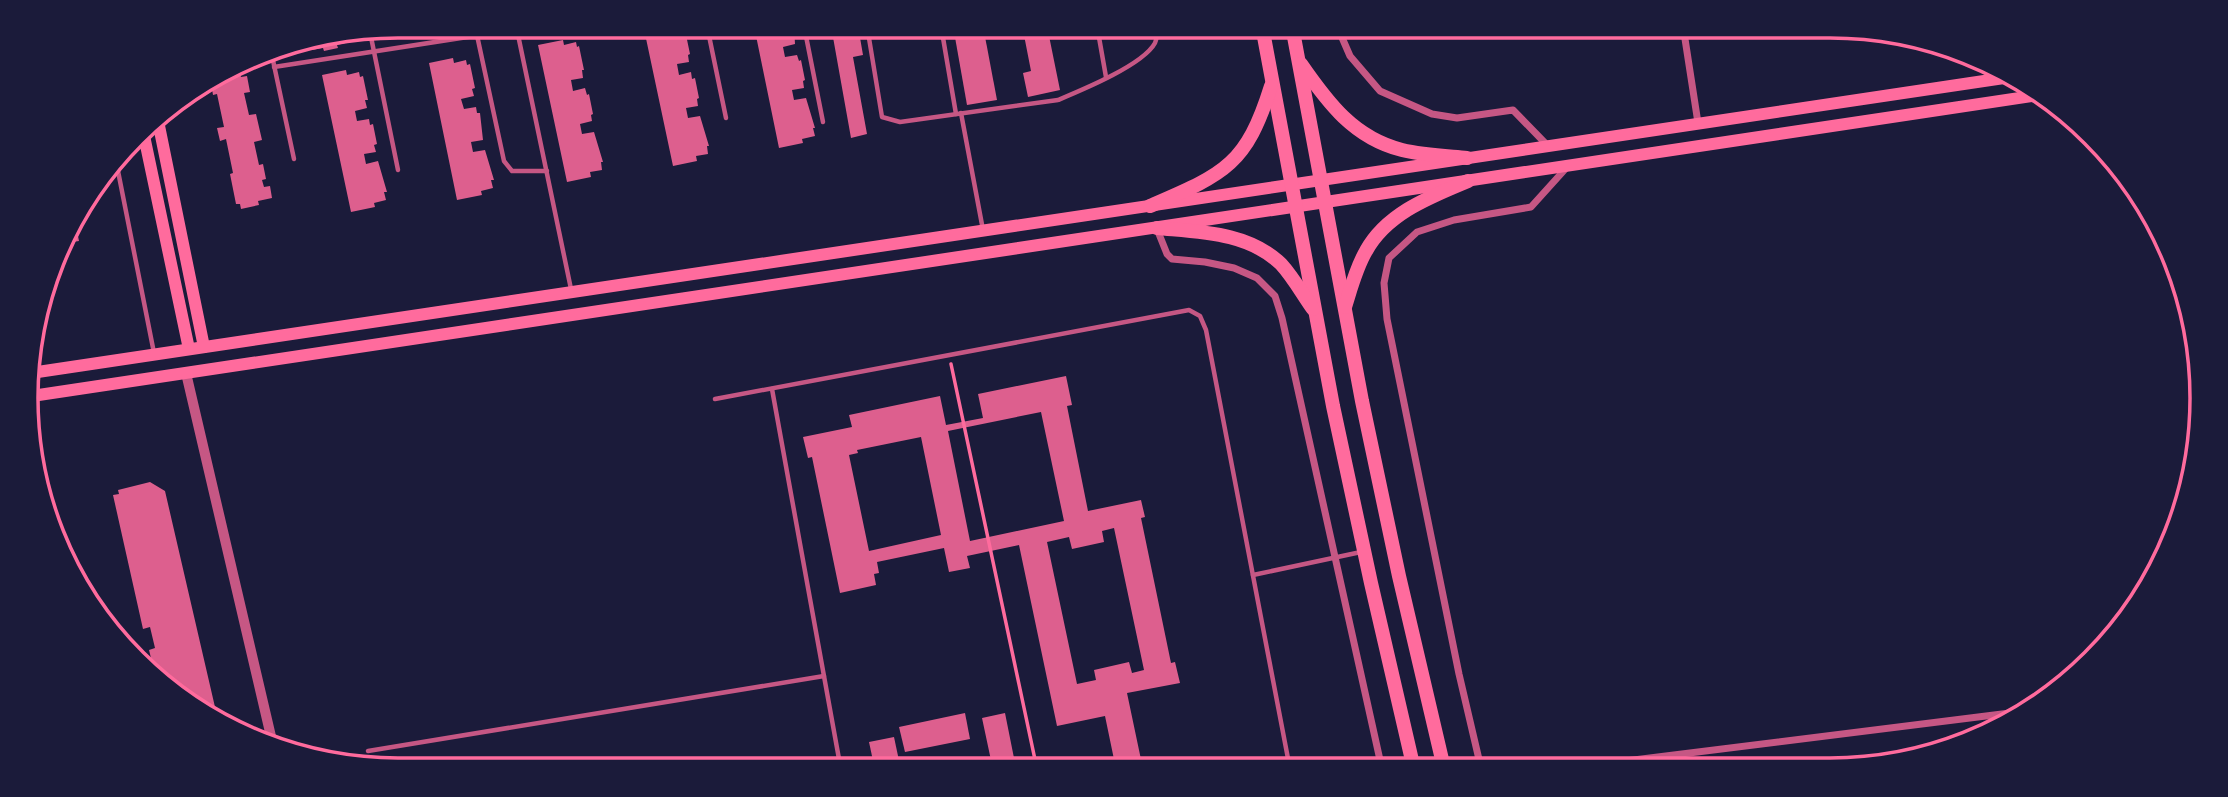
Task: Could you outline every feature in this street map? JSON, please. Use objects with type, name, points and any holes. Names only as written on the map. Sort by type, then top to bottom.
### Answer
[{"type":"main road","points":[[1264,38],[1315,312],[1364,551],[1411,758]]},
{"type":"main road","points":[[1294,38],[1399,576],[1442,758]]},
{"type":"main road","points":[[1298,59],[1329,104],[1351,125],[1373,140],[1403,150],[1467,158]]},
{"type":"main road","points":[[39,372],[1995,79]]},
{"type":"main road","points":[[1150,206],[1222,172],[1235,160],[1261,119],[1272,81]]},
{"type":"main road","points":[[38,395],[2026,97]]},
{"type":"main road","points":[[160,128],[204,347]]},
{"type":"main road","points":[[145,143],[189,349]]},
{"type":"main road","points":[[1345,309],[1359,265],[1367,248],[1382,229],[1399,214],[1423,200],[1468,181]]},
{"type":"main road","points":[[1157,228],[1215,233],[1265,251],[1282,265],[1315,312]]},
{"type":"street","points":[[1342,38],[1350,56],[1380,91],[1432,114],[1457,118],[1513,110],[1549,146]]},
{"type":"street","points":[[1685,38],[1698,124]]},
{"type":"street","points":[[1479,758],[1387,319],[1384,283],[1389,258],[1417,233],[1454,220],[1531,207],[1568,166]]},
{"type":"street","points":[[1157,228],[1172,260],[1205,262],[1234,268],[1256,278],[1275,296],[1380,758]]},
{"type":"street","points":[[186,373],[271,734]]},
{"type":"street","points":[[1649,758],[2002,714]]},
{"type":"lane","points":[[274,67],[463,38]]},
{"type":"lane","points":[[477,38],[504,161],[512,171],[547,172]]},
{"type":"lane","points":[[518,38],[572,292]]},
{"type":"lane","points":[[710,38],[726,118]]},
{"type":"lane","points":[[806,38],[823,122]]},
{"type":"lane","points":[[868,38],[883,117],[900,122],[1058,100],[1140,59],[1156,38]]},
{"type":"lane","points":[[943,38],[983,231]]},
{"type":"lane","points":[[1099,38],[1106,77]]},
{"type":"lane","points":[[372,39],[398,170]]},
{"type":"lane","points":[[273,62],[293,159]]},
{"type":"lane","points":[[118,173],[155,354]]},
{"type":"lane","points":[[715,399],[1189,310],[1200,316],[1206,330],[1288,758]]},
{"type":"lane","points":[[772,389],[839,758]]},
{"type":"lane","points":[[1253,575],[1364,551]]},
{"type":"lane","points":[[368,751],[824,676]]},
{"type":"path","points":[[949,355],[1035,758]]},
{"type":"building","points":[[646,38],[687,38],[689,62],[677,64],[679,75],[691,72],[692,79],[695,78],[698,106],[686,108],[688,118],[700,116],[709,146],[708,154],[696,156],[697,161],[673,166]]},
{"type":"building","points":[[756,38],[795,38],[795,44],[783,47],[785,57],[797,55],[799,61],[801,60],[804,88],[792,90],[794,100],[806,98],[815,128],[815,136],[802,139],[803,143],[779,148]]},
{"type":"building","points":[[833,38],[860,38],[863,55],[853,57],[867,134],[851,138]]},
{"type":"building","points":[[955,38],[985,38],[997,100],[967,105]]},
{"type":"building","points":[[1025,38],[1049,38],[1060,90],[1028,97],[1023,73],[1031,71]]},
{"type":"building","points":[[563,40],[564,45],[576,42],[577,47],[579,46],[583,78],[571,80],[573,91],[585,88],[587,95],[589,94],[592,121],[580,124],[582,134],[594,132],[603,162],[602,170],[590,172],[591,177],[567,182],[538,45]]},
{"type":"building","points":[[346,43],[337,45],[338,48],[324,51],[323,48],[312,50]]},
{"type":"building","points":[[453,58],[454,63],[466,60],[467,65],[470,64],[474,96],[461,99],[464,109],[476,107],[477,113],[480,113],[483,140],[471,142],[473,152],[485,150],[494,180],[491,180],[493,188],[481,191],[482,195],[457,200],[429,63]]},
{"type":"building","points":[[346,70],[347,75],[359,72],[360,77],[363,76],[367,108],[355,111],[357,121],[369,119],[370,125],[373,124],[376,152],[364,154],[366,164],[378,161],[387,192],[384,192],[386,200],[374,203],[375,207],[351,212],[322,75]]},
{"type":"building","points":[[241,75],[247,76],[250,92],[244,93],[249,115],[256,114],[262,140],[254,142],[259,165],[263,164],[266,179],[262,180],[264,187],[270,186],[272,198],[258,201],[259,205],[241,209],[240,204],[236,204],[226,139],[220,141],[217,128],[224,127],[217,94],[213,95],[212,90],[218,87]]},
{"type":"building","points":[[1066,376],[1072,405],[1067,406],[1088,511],[1141,500],[1145,517],[1141,518],[1171,663],[1175,662],[1180,683],[1127,693],[1141,758],[1114,758],[1105,716],[1057,726],[1019,545],[967,556],[970,568],[949,572],[944,548],[877,562],[879,573],[874,574],[876,585],[840,593],[812,457],[808,458],[803,437],[852,427],[849,415],[940,396],[946,425],[983,418],[978,394]],"holes":[[[1041,412],[1064,521],[970,541],[948,431]],[[921,437],[941,535],[869,551],[849,455],[858,453],[857,450]],[[1114,528],[1144,670],[1132,673],[1129,662],[1094,670],[1096,680],[1077,684],[1047,542],[1069,537],[1072,549],[1104,542],[1102,531]]]},
{"type":"building","points":[[150,482],[165,491],[215,708],[179,684],[152,660],[149,650],[155,648],[150,627],[143,629],[113,495],[119,494],[118,490]]},
{"type":"building","points":[[965,713],[970,739],[905,752],[899,727]]},
{"type":"building","points":[[1005,713],[1014,758],[991,758],[982,718]]},
{"type":"building","points":[[894,737],[898,758],[872,758],[869,742]]}]
